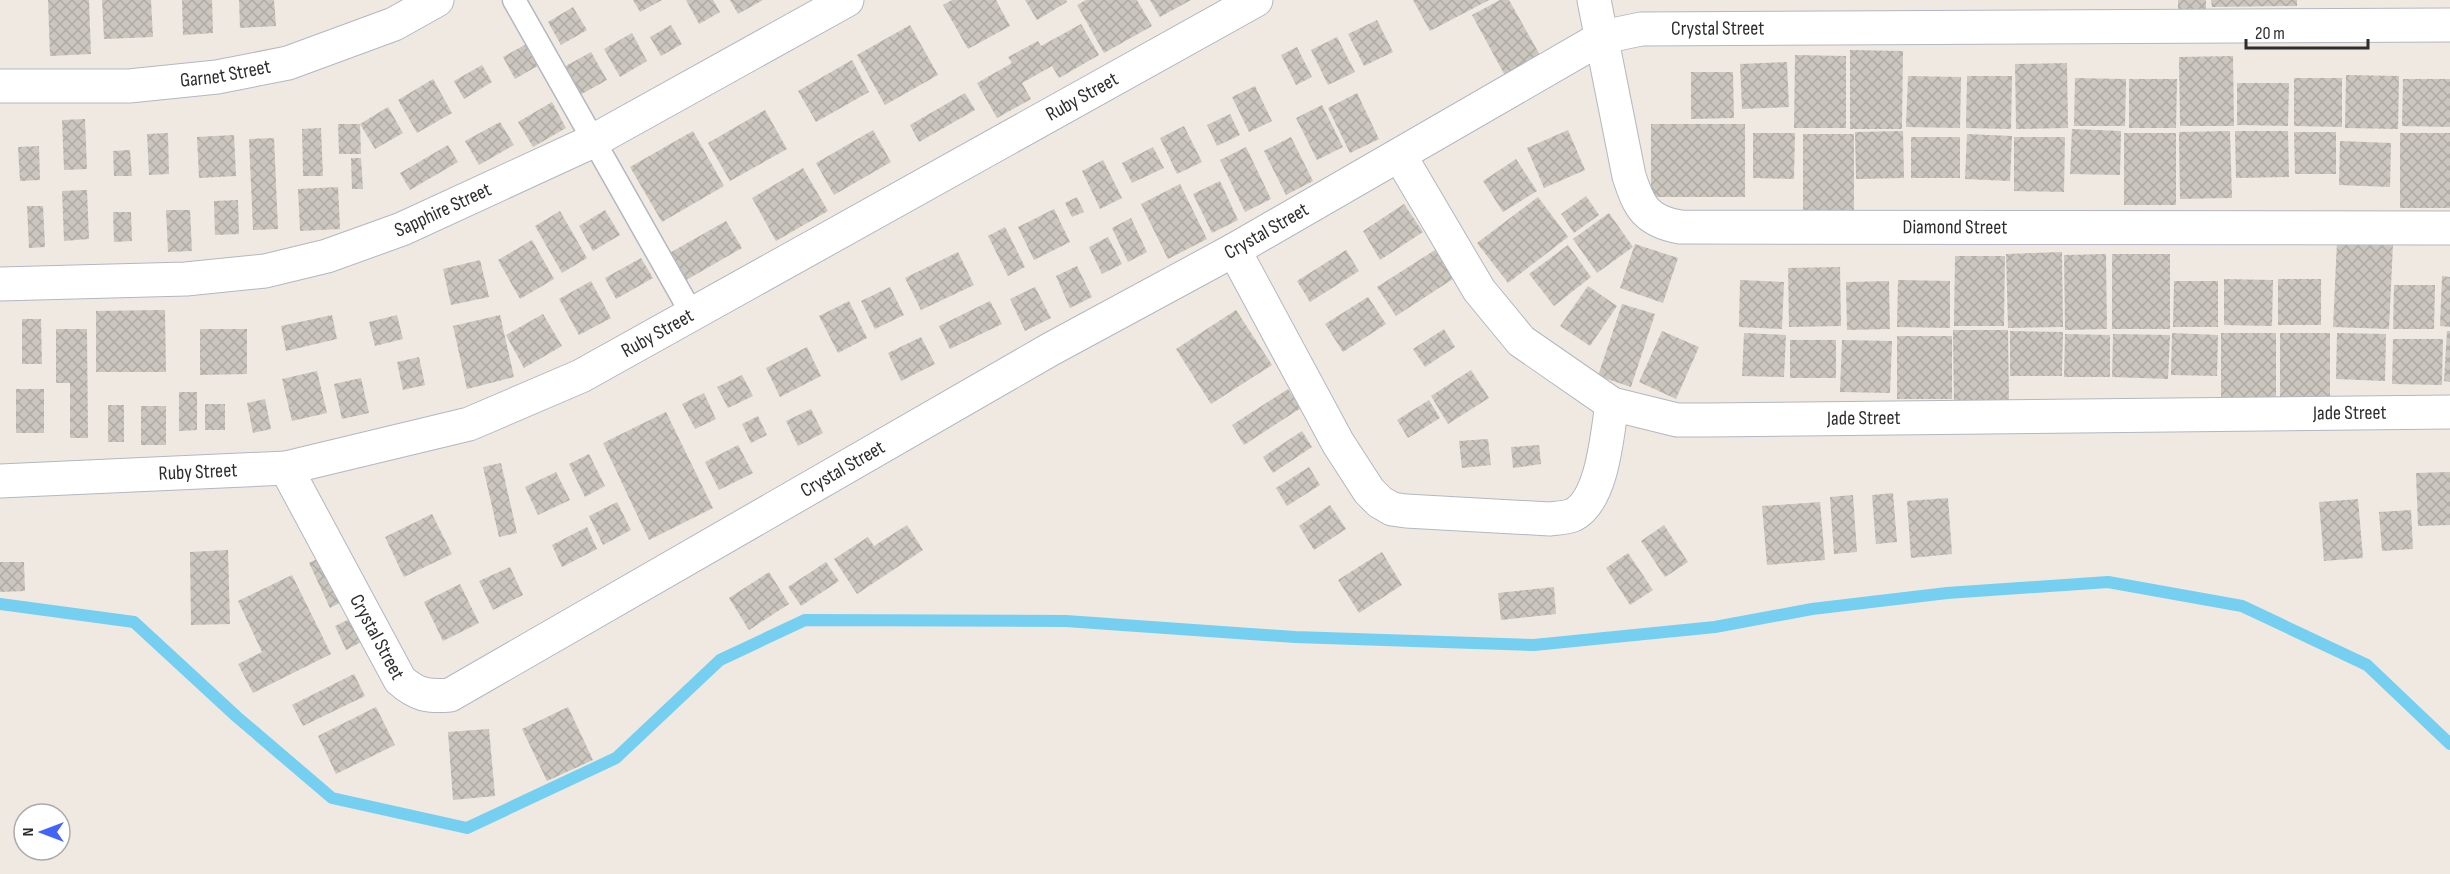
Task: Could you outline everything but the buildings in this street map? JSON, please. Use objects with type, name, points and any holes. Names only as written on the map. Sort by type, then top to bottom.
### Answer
[{"type":"street","name":"Garnet Street","points":[[0,86],[129,86],[217,77],[268,67],[288,63],[394,24],[437,0]]},
{"type":"street","name":"Sapphire Street","points":[[0,284],[186,279],[265,271],[327,256],[402,229],[593,141],[847,0]]},
{"type":"street","name":"Ruby Street","points":[[0,481],[286,468],[469,423],[580,376],[1256,0]]},
{"type":"street","name":"Diamond Street","points":[[1594,0],[1629,176],[1636,198],[1647,214],[1659,224],[1680,227],[2450,228]]},
{"type":"street","name":"Crystal Street","points":[[286,468],[400,680],[415,693],[431,696],[450,694],[1051,349],[1234,250],[1400,156],[1603,37],[1641,29],[2450,26]]},
{"type":"street","name":"Jade Street","points":[[1400,156],[1479,290],[1521,341],[1612,404],[1677,420],[2450,412]]},
{"type":"street","points":[[1234,250],[1338,443],[1369,491],[1392,509],[1550,519],[1572,515],[1590,500],[1593,492],[1599,475],[1612,404]]},
{"type":"lane","points":[[514,0],[692,314]]},
{"type":"waterway","points":[[0,604],[134,622],[237,717],[332,798],[467,828],[616,758],[720,660],[805,620],[1066,621],[1295,637],[1534,645],[1715,627],[1812,609],[1947,593],[2108,582],[2242,606],[2367,665],[2450,744]]}]
